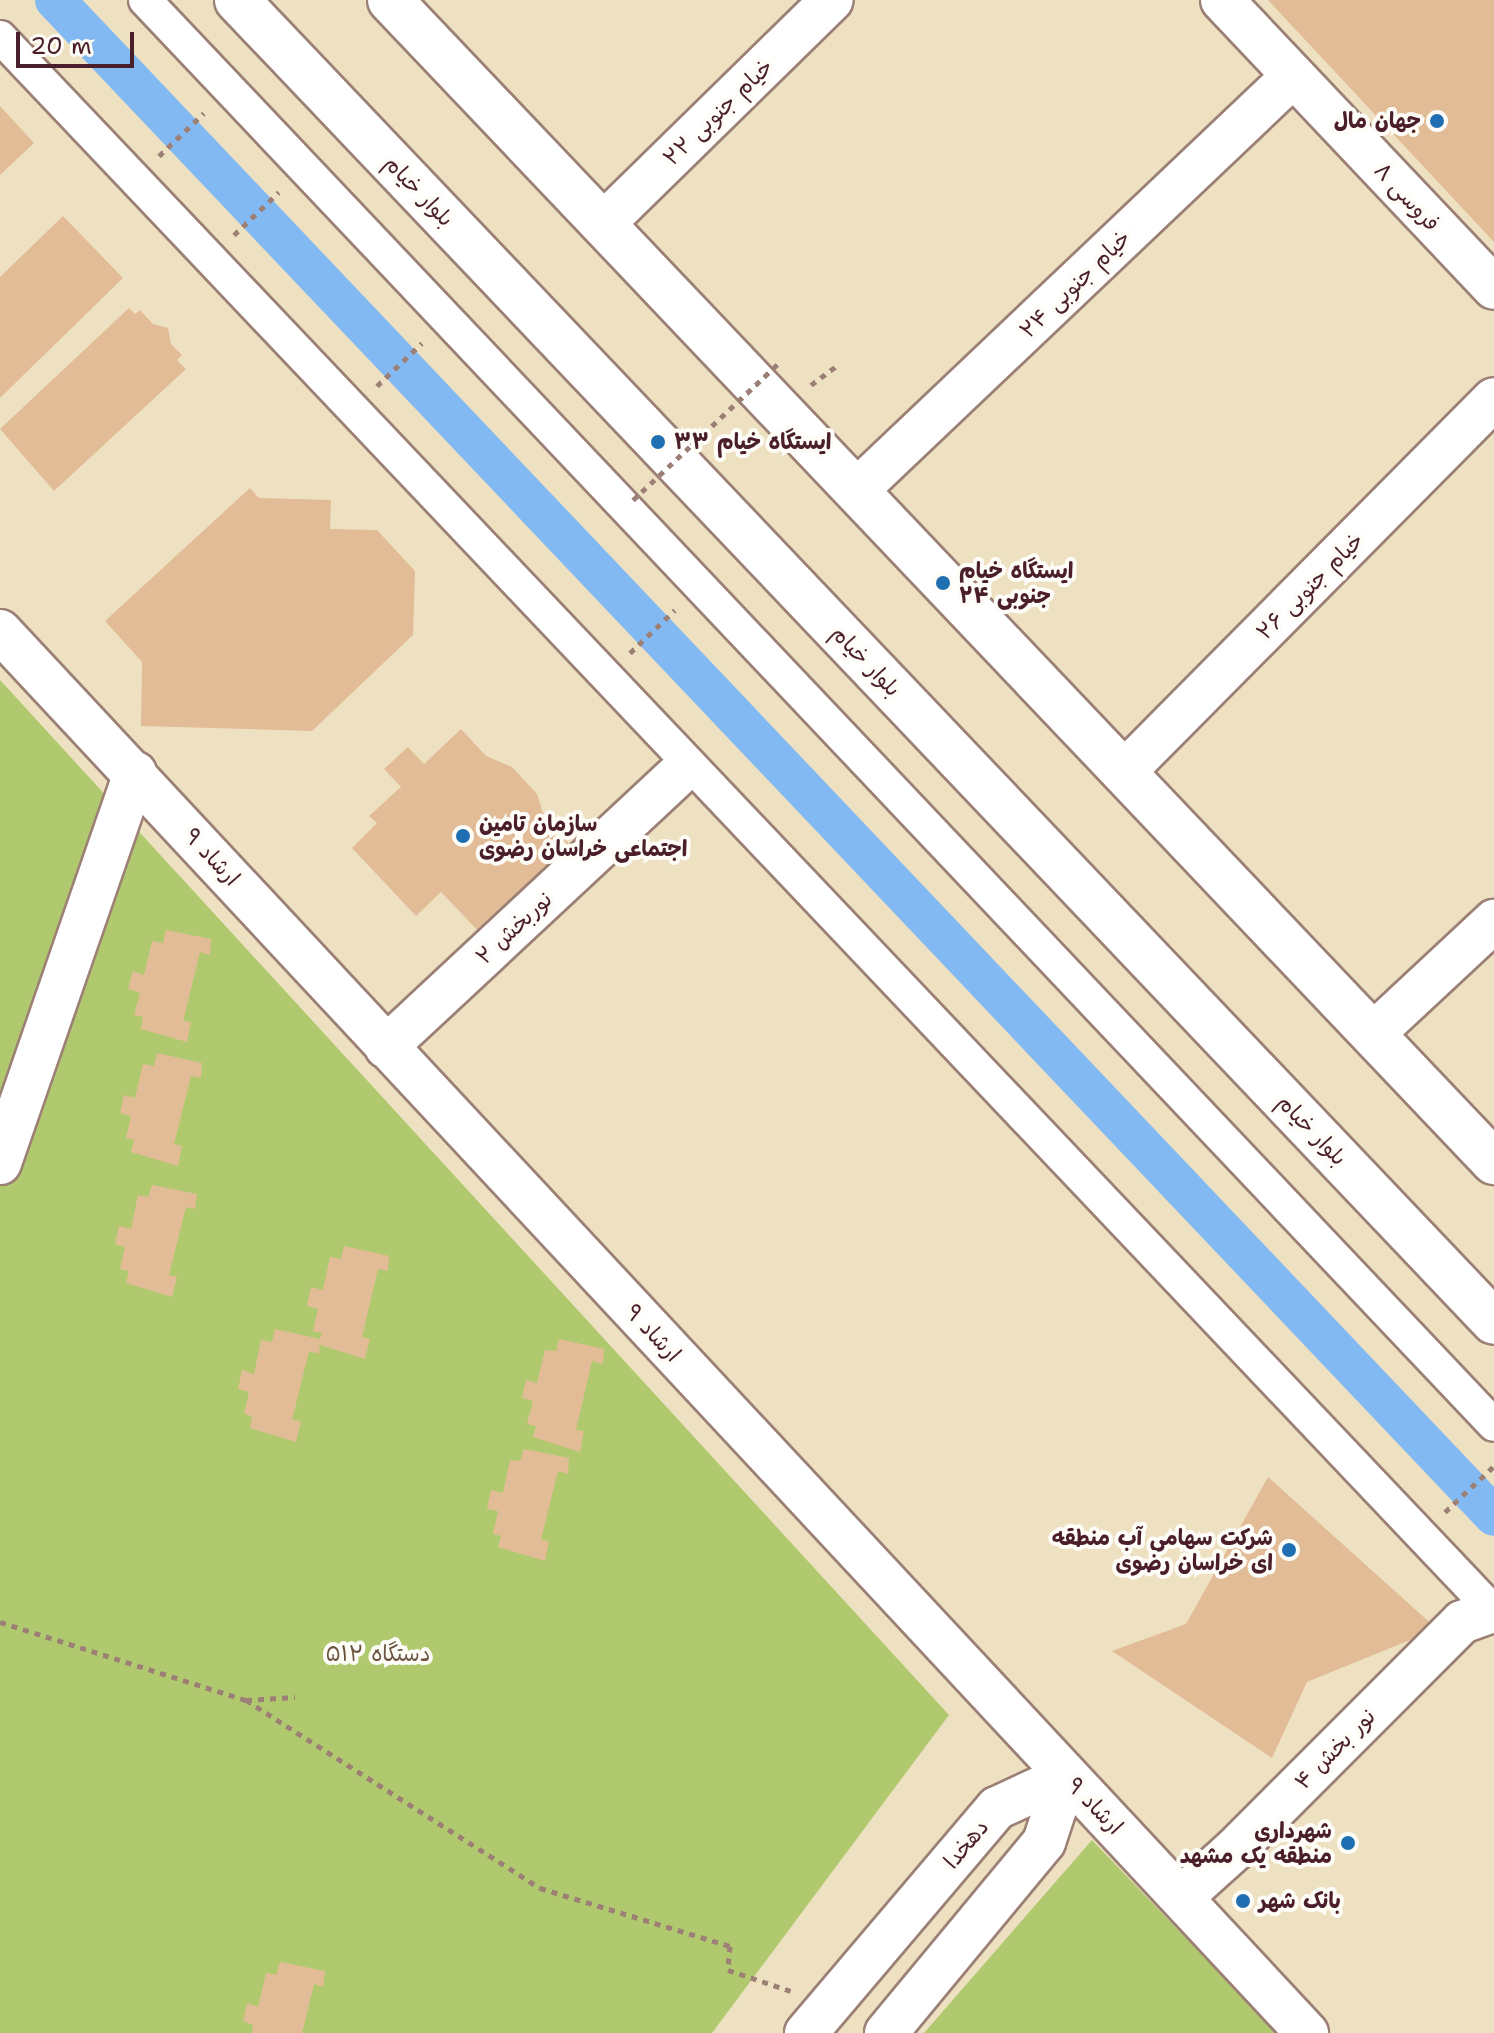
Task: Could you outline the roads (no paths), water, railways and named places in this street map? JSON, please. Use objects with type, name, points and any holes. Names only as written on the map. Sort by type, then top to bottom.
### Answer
[{"type":"main road","name":"بلوار خیام","points":[[237,0],[1494,1322]]},
{"type":"main road","points":[[390,0],[1494,1162]]},
{"type":"street","points":[[145,0],[1494,1425]]},
{"type":"street","name":"خیام جنوبی ۲۲","points":[[603,224],[832,0]]},
{"type":"street","name":"فروسی ۸","points":[[1222,0],[1494,288]]},
{"type":"street","points":[[0,37],[1493,1611]]},
{"type":"street","name":"خیام جنوبی ۲۴","points":[[856,491],[1293,76]]},
{"type":"street","name":"خیام جنوبی ۲۶","points":[[1124,772],[1494,399]]},
{"type":"street","name":"ارشاد ۹","points":[[0,631],[1066,1776],[1183,1896],[1307,2033]]},
{"type":"street","points":[[0,1163],[135,773]]},
{"type":"street","name":"نوربخش ۲","points":[[386,1047],[676,777]]},
{"type":"street","points":[[1373,1034],[1494,921]]},
{"type":"street","name":"نور بخش ۴","points":[[1183,1896],[1235,1849],[1462,1622],[1493,1611]]},
{"type":"street","points":[[886,2033],[1044,1842],[1066,1776]]},
{"type":"street","name":"دهخدا","points":[[818,2019],[997,1808],[1066,1776]]},
{"type":"waterway","points":[[55,0],[1494,1516]]},
{"type":"place","name":"جهان مال","points":[[1437,121]]},
{"type":"place","name":"ایستگاه خیام ۳۳","points":[[658,442]]},
{"type":"place","name":"ایستگاه خیام جنوبی ۲۴","points":[[943,583]]},
{"type":"place","name":"سازمان تامین اجتماعی خراسان رضوی","points":[[463,836]]},
{"type":"place","name":"شرکت سهامی آب منطقه ای خراسان رضوی","points":[[1289,1550]]},
{"type":"place","name":"شهرداری منطقه یک مشهد","points":[[1348,1843]]},
{"type":"place","name":"بانک شهر","points":[[1243,1901]]},
{"type":"park label","name":"۵۱۲ دستگاه","points":[[378,1654]]}]
